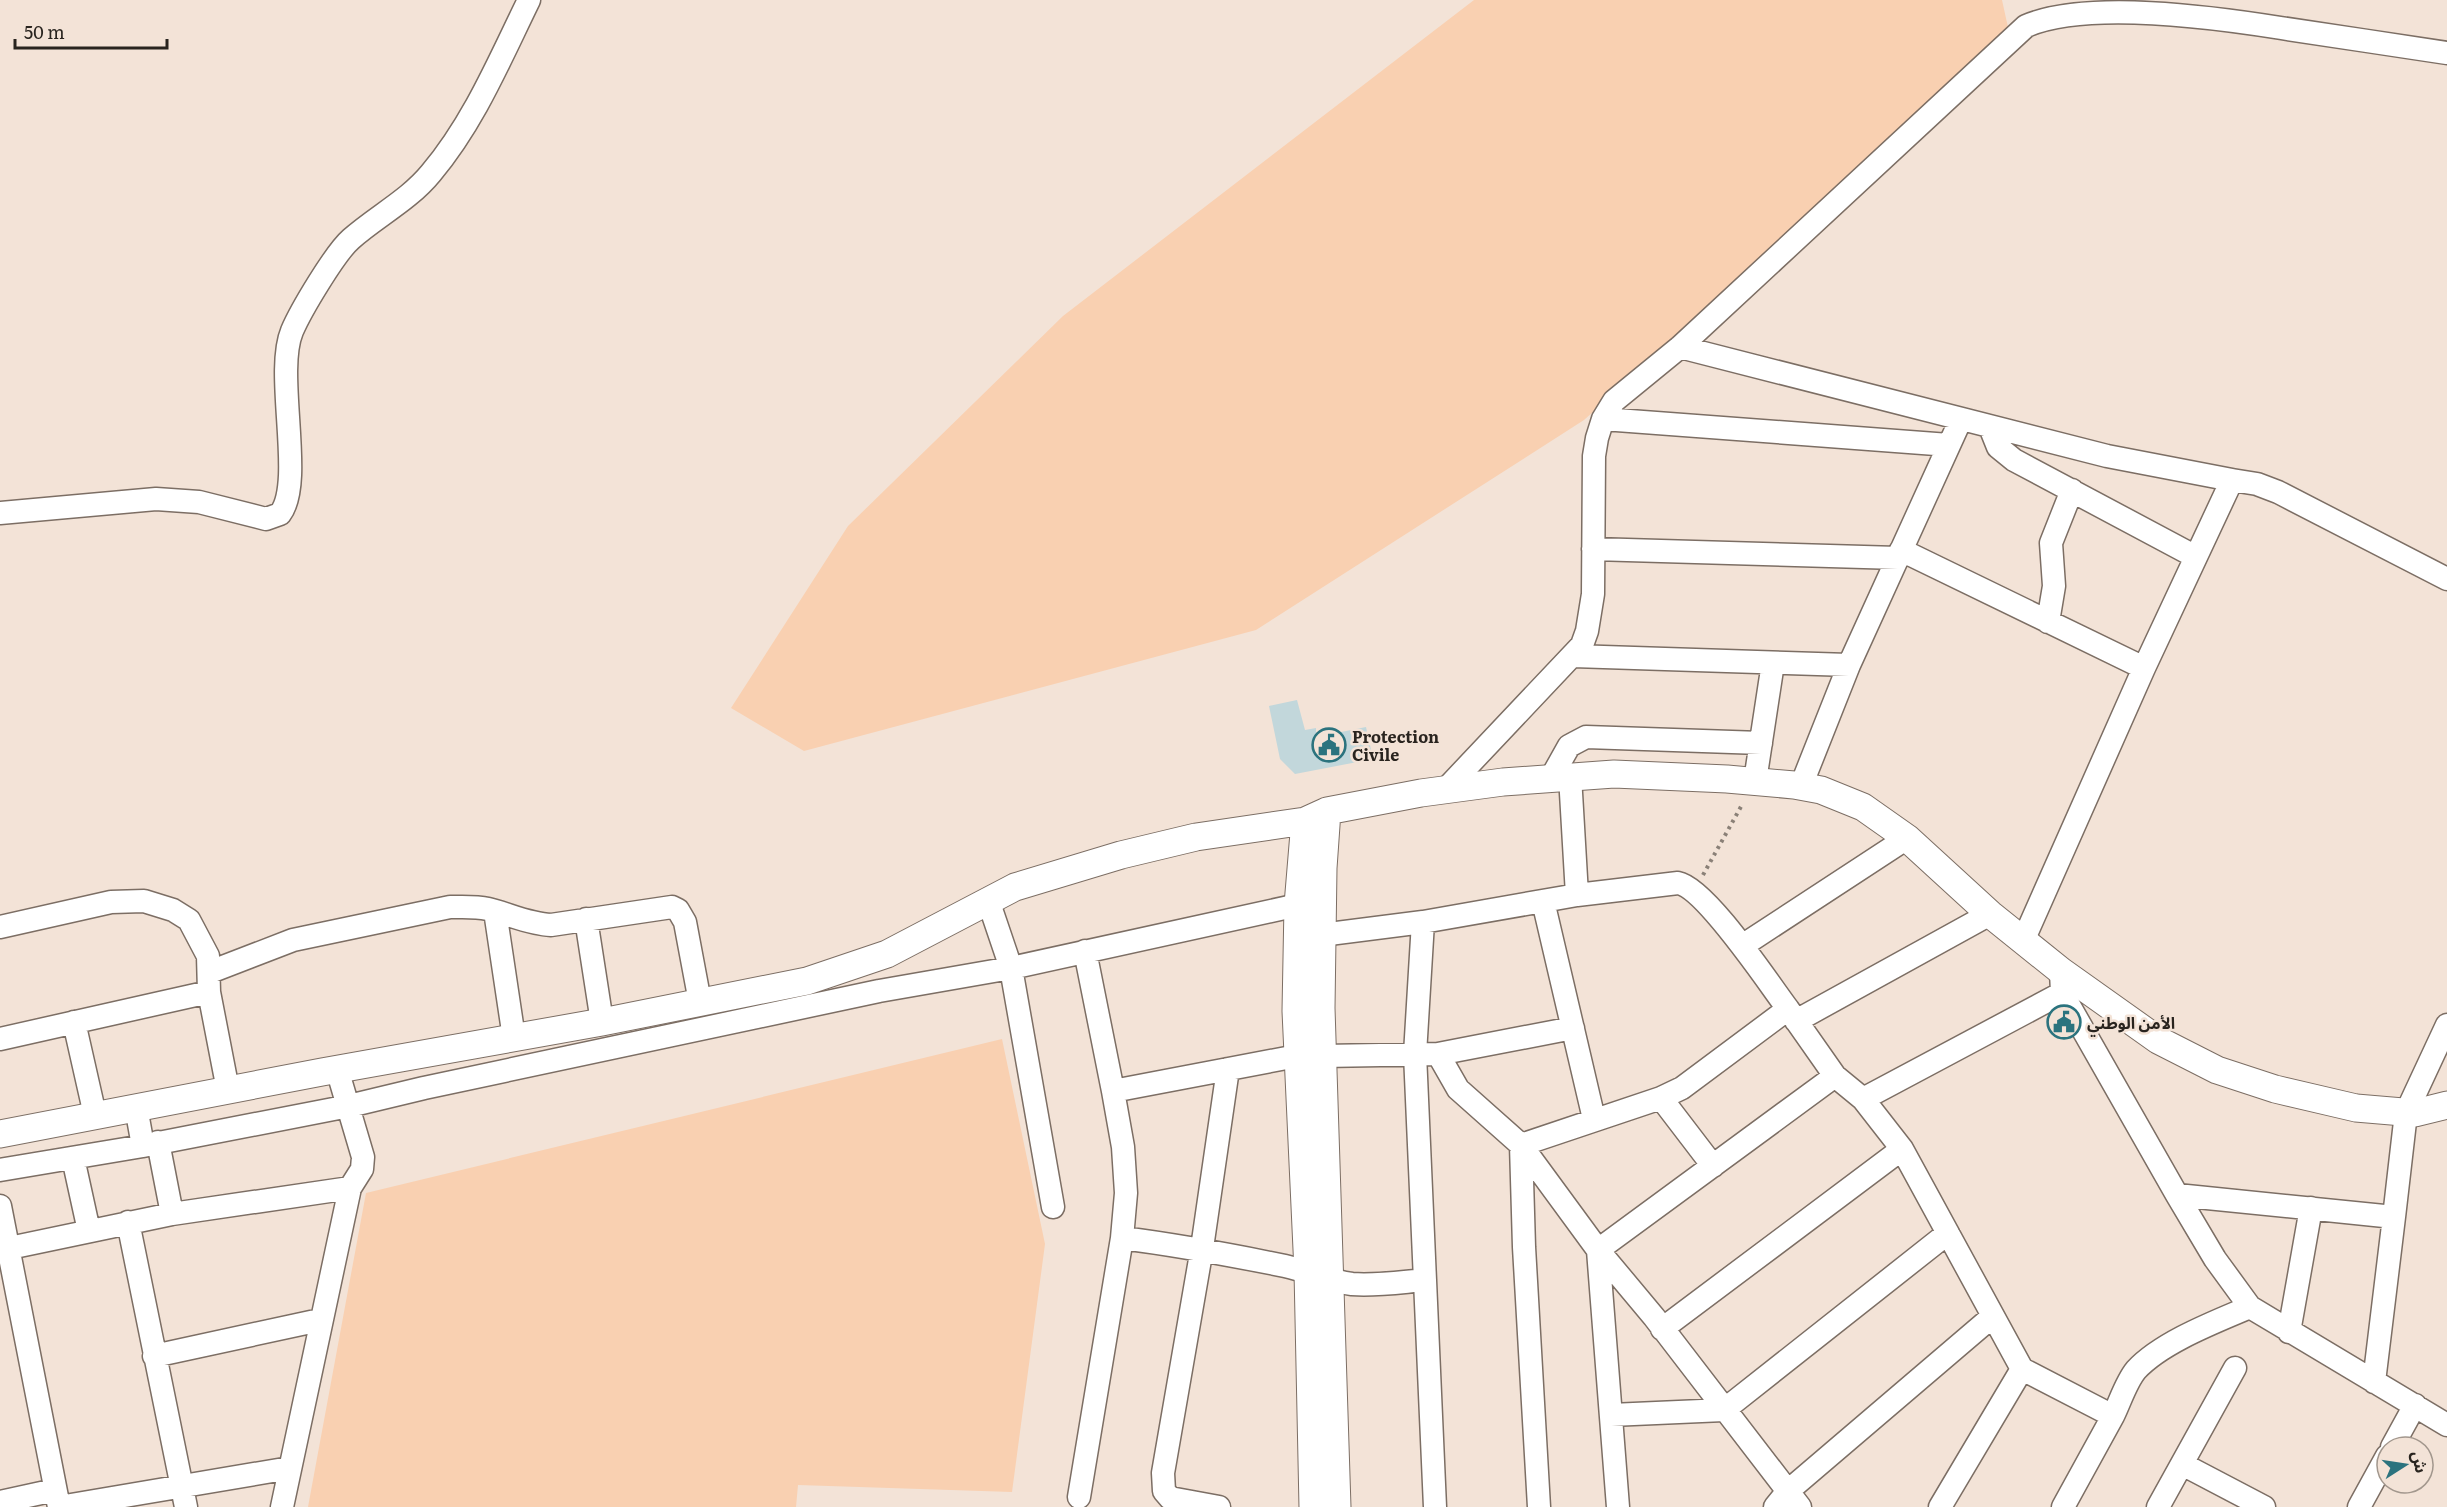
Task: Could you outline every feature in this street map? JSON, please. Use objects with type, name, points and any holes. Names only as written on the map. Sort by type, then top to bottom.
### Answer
[{"type":"main road","points":[[0,1134],[700,1002],[768,1002],[807,981],[887,954],[1015,887],[1121,855],[1196,837],[1445,790],[1560,777],[1614,774],[1755,781],[1821,790],[1863,807],[1907,838],[2023,941],[2062,982],[2158,1040],[2217,1070],[2275,1089],[2356,1108],[2406,1113],[2447,1105]]},
{"type":"main road","points":[[1316,816],[1298,905],[1308,1010],[1319,1276],[1337,1507]]},
{"type":"main road","points":[[1308,1010],[1321,935],[1316,816]]},
{"type":"main road","points":[[1313,1507],[1319,1276]]},
{"type":"street","points":[[0,513],[156,499],[199,502],[266,519],[280,514],[286,503],[289,474],[287,349],[296,323],[343,247],[413,191],[429,176],[456,142],[529,0]]},
{"type":"street","points":[[1445,790],[1582,645],[1587,631],[1593,594],[1594,456],[1603,419],[1614,401],[1680,346],[2026,26],[2055,13],[2114,5],[2166,10],[2447,53]]},
{"type":"street","points":[[1680,346],[2107,456],[2257,484],[2278,492],[2447,579]]},
{"type":"street","points":[[1603,419],[1949,445]]},
{"type":"street","points":[[1801,786],[1849,665],[1961,419]]},
{"type":"street","points":[[1990,427],[1998,447],[2007,456],[2196,556]]},
{"type":"street","points":[[2023,941],[2144,668],[2232,480]]},
{"type":"street","points":[[2049,622],[2054,586],[2051,543],[2072,490]]},
{"type":"street","points":[[1593,549],[1900,554],[2144,668]]},
{"type":"street","points":[[1573,656],[1849,665]]},
{"type":"street","points":[[1755,781],[1773,663]]},
{"type":"street","points":[[1577,895],[1560,777],[1569,746],[1586,737],[1761,743]]},
{"type":"street","points":[[1742,945],[1907,838]]},
{"type":"street","points":[[1321,935],[1423,922],[1577,895],[1678,883],[1695,890],[1742,945],[1835,1076],[1863,1099],[1902,1149],[2022,1369],[2113,1416]]},
{"type":"street","points":[[988,900],[1011,968],[1053,1207]]},
{"type":"street","points":[[0,927],[111,902],[144,901],[172,910],[189,920],[208,956],[210,982],[228,1090]]},
{"type":"street","points":[[1543,901],[1594,1119]]},
{"type":"street","points":[[0,1170],[349,1106],[493,1073],[768,1002],[879,991],[1011,968],[1298,905]]},
{"type":"street","points":[[0,1039],[74,1022],[210,982],[285,943],[469,906],[542,925],[668,907],[675,908],[685,922],[700,1002]]},
{"type":"street","points":[[495,911],[514,1038]]},
{"type":"street","points":[[1521,1145],[1661,1098],[1682,1088],[1792,1015],[1990,914]]},
{"type":"street","points":[[586,919],[602,1022]]},
{"type":"street","points":[[1423,922],[1427,1054],[1425,1280],[1435,1507]]},
{"type":"street","points":[[1079,1497],[1122,1238],[1126,1193],[1123,1147],[1085,951]]},
{"type":"street","points":[[1863,1099],[2062,982],[2177,1196],[2215,1258],[2250,1307],[2447,1425]]},
{"type":"street","points":[[74,1022],[95,1115]]},
{"type":"street","points":[[2374,1382],[2406,1113],[2447,1025]]},
{"type":"street","points":[[1113,1091],[1310,1056],[1427,1054],[1573,1028]]},
{"type":"street","points":[[1427,1054],[1458,1089],[1521,1145],[1598,1250],[1724,1410],[1788,1502],[1993,1316]]},
{"type":"street","points":[[282,1507],[320,1320],[350,1188],[362,1169],[363,1157],[337,1069]]},
{"type":"street","points":[[1219,1507],[1170,1498],[1164,1491],[1163,1484],[1202,1248],[1228,1070]]},
{"type":"street","points":[[1598,1250],[1835,1076]]},
{"type":"street","points":[[1661,1098],[1713,1166]]},
{"type":"street","points":[[136,1107],[172,1214]]},
{"type":"street","points":[[1521,1145],[1524,1247],[1539,1507]]},
{"type":"street","points":[[1662,1329],[1902,1149]]},
{"type":"street","points":[[73,1158],[89,1232]]},
{"type":"street","points":[[4,1249],[172,1214],[350,1188]]},
{"type":"street","points":[[2177,1196],[2394,1217]]},
{"type":"street","points":[[0,1206],[4,1249],[58,1501]]},
{"type":"street","points":[[2289,1332],[2311,1208]]},
{"type":"street","points":[[128,1222],[184,1496]]},
{"type":"street","points":[[1611,1415],[1724,1410],[1948,1233]]},
{"type":"street","points":[[1122,1238],[1202,1248],[1319,1276],[1372,1284],[1425,1280]]},
{"type":"street","points":[[1598,1250],[1618,1507]]},
{"type":"street","points":[[2062,1507],[2136,1371],[2165,1348],[2200,1329],[2250,1307]]},
{"type":"street","points":[[154,1356],[320,1320]]},
{"type":"street","points":[[2158,1507],[2235,1368]]},
{"type":"street","points":[[1940,1507],[2022,1369]]},
{"type":"street","points":[[2399,1435],[2415,1405]]},
{"type":"street","points":[[2181,1464],[2239,1501],[2264,1507]]},
{"type":"street","points":[[0,1502],[184,1496],[290,1468]]},
{"type":"street","points":[[2359,1507],[2375,1478]]},
{"type":"path","points":[[1695,890],[1755,781]]},
{"type":"shaded area","points":[[1474,0],[2002,0],[2011,41],[1584,420],[1256,630],[804,751],[731,708],[848,526],[1063,316]]},
{"type":"shaded area","points":[[1002,1039],[1045,1244],[1012,1492],[798,1485],[796,1507],[308,1507],[366,1193]]},
{"type":"building","points":[[1297,700],[1305,730],[1316,728],[1316,737],[1366,727],[1373,759],[1295,774],[1280,759],[1269,706]]},
{"type":"place","name":"Protection Civile","points":[[1329,745]]},
{"type":"place","name":"الأمن الوطني","points":[[2064,1022]]}]
